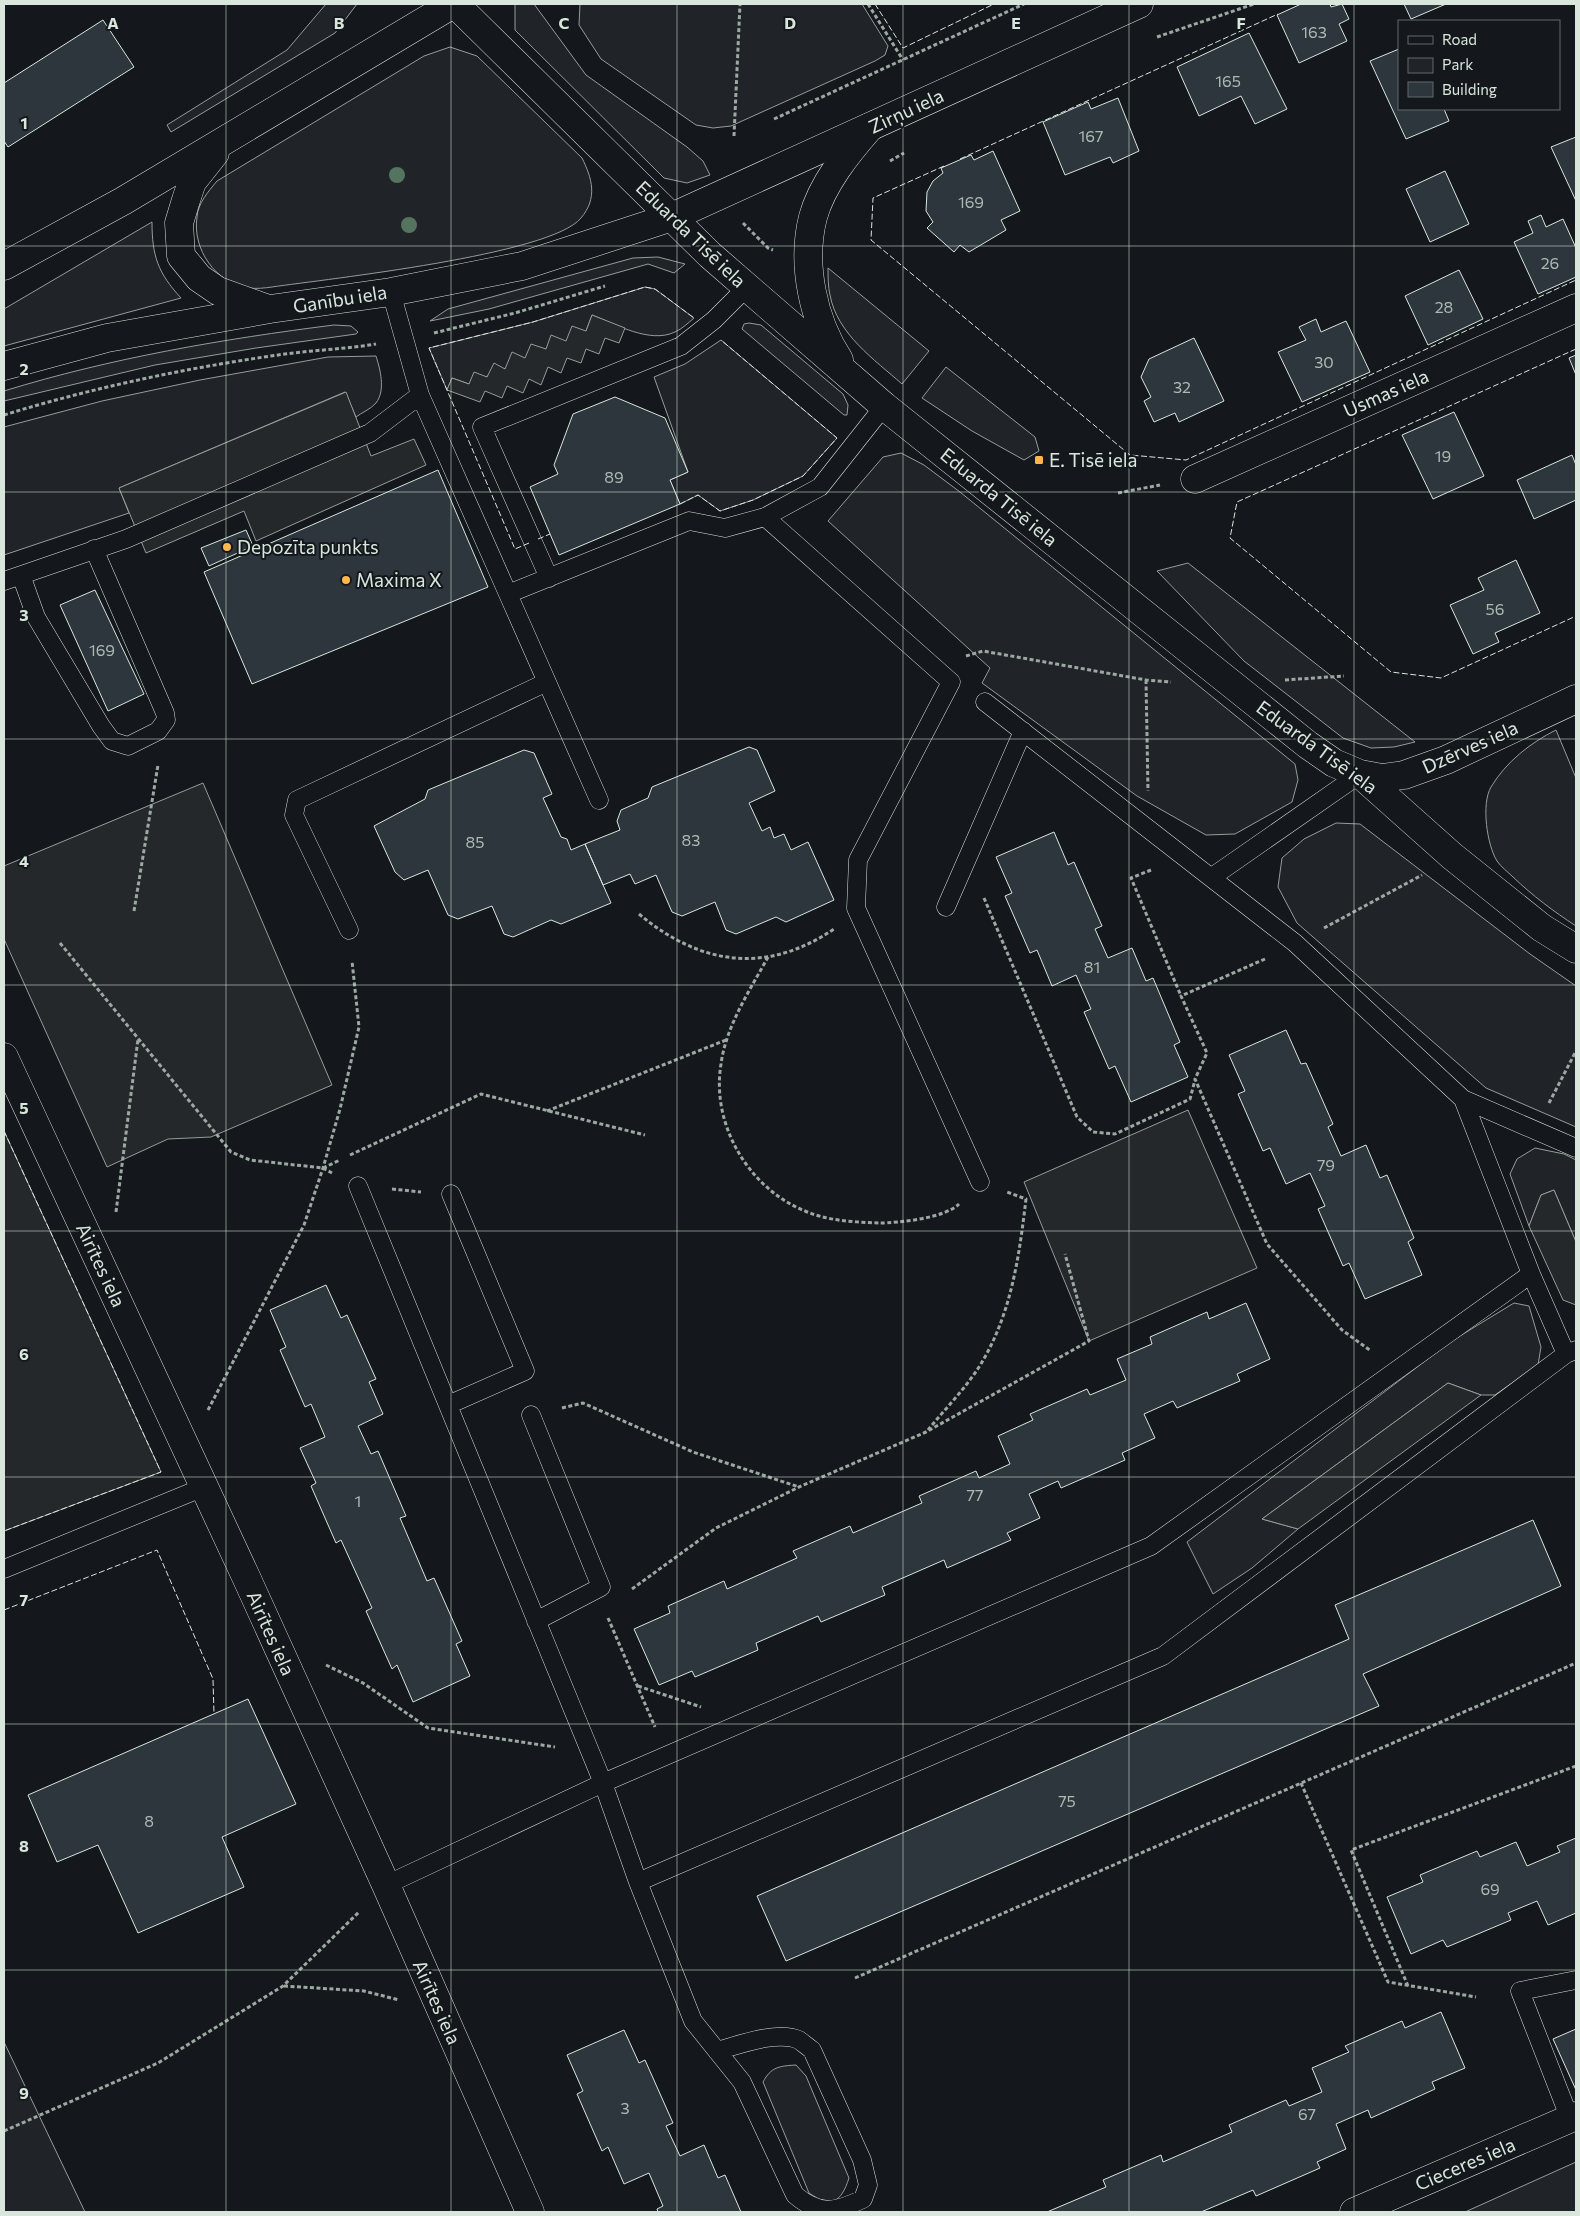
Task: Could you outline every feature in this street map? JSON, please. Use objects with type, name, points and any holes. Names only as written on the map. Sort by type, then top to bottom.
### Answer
[{"type":"main road","points":[[4,266],[123,201],[454,4]]},
{"type":"main road","name":"Eduarda Tisē iela","points":[[454,4],[710,255],[884,406],[1308,745],[1334,763],[1360,774],[1452,856],[1542,928],[1576,949]]},
{"type":"main road","name":"Zirņu iela","points":[[672,217],[1139,4]]},
{"type":"main road","points":[[850,376],[832,349],[814,306],[808,254],[813,217],[823,193],[853,147],[870,127]]},
{"type":"main road","points":[[226,139],[192,182],[179,224],[181,256],[199,278],[218,291],[270,310]]},
{"type":"main road","name":"Ganību iela","points":[[4,366],[107,338],[270,310],[391,292],[522,266],[672,217]]},
{"type":"main road","name":"Usmas iela","points":[[1195,479],[1576,308]]},
{"type":"main road","name":"Dzērves iela","points":[[1360,774],[1382,778],[1404,776],[1446,760],[1576,699]]},
{"type":"main road","name":"Airītes iela","points":[[4,1057],[386,1885],[530,2212]]},
{"type":"main road","name":"Cieceres iela","points":[[1354,2212],[1573,2117]]},
{"type":"lane","points":[[548,578],[482,427],[681,346],[714,320],[747,287]]},
{"type":"lane","points":[[391,292],[420,395],[598,800]]},
{"type":"lane","points":[[4,581],[126,539],[370,433],[420,395]]},
{"type":"lane","points":[[508,594],[689,521],[725,528],[765,517],[820,487],[884,406]]},
{"type":"lane","points":[[765,517],[951,682],[858,860],[856,908],[980,1182]]},
{"type":"lane","points":[[21,575],[36,618],[112,741],[128,746],[158,732],[166,720],[160,697],[94,549]]},
{"type":"lane","points":[[349,930],[294,815],[297,800],[547,682]]},
{"type":"lane","points":[[985,702],[1295,943],[1463,1099],[1576,1148]]},
{"type":"lane","points":[[946,907],[1023,731]]},
{"type":"lane","points":[[1212,877],[1360,774]]},
{"type":"lane","points":[[638,1882],[1162,1656],[1571,1352],[1531,1274],[1463,1099]]},
{"type":"lane","points":[[358,1186],[603,1783],[638,1882],[693,2021],[717,2051],[742,2082],[795,2195],[807,2206],[823,2212],[839,2210],[863,2199],[868,2184],[862,2160],[812,2050],[798,2040],[780,2037],[755,2040],[717,2051]]},
{"type":"lane","points":[[448,1405],[525,1371],[451,1194]]},
{"type":"lane","points":[[386,1885],[603,1783],[1151,1546],[1531,1274]]},
{"type":"lane","points":[[531,1415],[601,1587],[536,1622]]},
{"type":"lane","points":[[4,1570],[204,1487]]},
{"type":"lane","points":[[1573,2117],[1520,1991],[1576,1980]]},
{"type":"path","points":[[734,136],[740,4]]},
{"type":"path","points":[[868,4],[902,60]]},
{"type":"path","points":[[774,119],[1024,4]]},
{"type":"path","points":[[741,220],[745,227],[768,248],[782,252]]},
{"type":"path","points":[[426,334],[514,313],[605,286]]},
{"type":"path","points":[[4,415],[109,388],[198,369],[372,344]]},
{"type":"path","points":[[1118,493],[1195,479]]},
{"type":"path","points":[[934,667],[983,651],[1146,680],[1174,682]]},
{"type":"path","points":[[1232,684],[1344,676]]},
{"type":"path","points":[[1146,680],[1150,829]]},
{"type":"path","points":[[134,911],[166,720]]},
{"type":"path","points":[[967,859],[1077,1117],[1093,1132],[1115,1134],[1190,1099],[1195,1079],[1207,1053],[1131,878],[1157,868]]},
{"type":"path","points":[[1322,928],[1427,872]]},
{"type":"path","points":[[639,914],[660,932],[685,946],[712,955],[740,959],[768,957],[793,951],[816,940],[837,926],[856,908]]},
{"type":"path","points":[[205,1416],[304,1225],[323,1168],[340,1110],[360,1027],[349,930]]},
{"type":"path","points":[[60,943],[231,1152],[250,1160],[323,1168],[358,1186],[451,1194]]},
{"type":"path","points":[[1181,996],[1270,956]]},
{"type":"path","points":[[768,957],[726,1040],[720,1064],[720,1090],[723,1115],[732,1139],[744,1162],[762,1182],[781,1199],[805,1211],[830,1218],[887,1223],[923,1218],[954,1209],[980,1182],[1026,1199],[1019,1255],[1007,1309],[979,1368],[926,1432]]},
{"type":"path","points":[[114,1220],[138,1039]]},
{"type":"path","points":[[547,1111],[726,1040]]},
{"type":"path","points":[[1535,1130],[1576,1051]]},
{"type":"path","points":[[1195,1079],[1267,1244],[1342,1330],[1374,1352]]},
{"type":"path","points":[[323,1168],[481,1094],[645,1135]]},
{"type":"path","points":[[628,1591],[716,1528],[799,1487],[926,1432],[1089,1341],[1065,1254]]},
{"type":"path","points":[[531,1415],[583,1403],[693,1452],[799,1487]]},
{"type":"path","points":[[608,1617],[656,1728]]},
{"type":"path","points":[[321,1663],[363,1683],[428,1728],[590,1752]]},
{"type":"path","points":[[855,1978],[1576,1663]]},
{"type":"path","points":[[637,1685],[702,1707]]},
{"type":"path","points":[[1408,1986],[1350,1850],[1576,1766]]},
{"type":"path","points":[[1301,1782],[1388,1982],[1476,1997]]},
{"type":"path","points":[[4,2132],[158,2063],[283,1986],[386,1885]]},
{"type":"path","points":[[283,1986],[364,1991],[440,2010]]},
{"type":"green space","points":[[326,4],[357,4],[335,33],[171,132],[167,125],[287,50]]},
{"type":"green space","points":[[515,4],[534,4],[586,75],[687,147],[703,161],[710,175],[687,183],[664,178],[515,30]]},
{"type":"green space","points":[[580,4],[862,4],[888,46],[885,55],[875,61],[731,126],[713,128],[696,125],[601,59],[579,25]]},
{"type":"green space","points":[[450,47],[477,56],[582,158],[591,180],[592,188],[590,203],[581,218],[561,231],[528,243],[485,254],[386,271],[255,288],[237,285],[226,280],[217,272],[203,252],[198,241],[196,229],[199,207],[217,181],[424,56]]},
{"type":"green space","points":[[152,222],[153,245],[158,263],[167,280],[181,298],[4,346],[4,309]]},
{"type":"green space","points":[[658,257],[685,264],[674,273],[648,264],[489,309],[430,321],[448,309],[633,258]]},
{"type":"green space","points":[[828,268],[929,351],[902,384],[858,345],[840,322],[830,295]]},
{"type":"green space","points":[[645,287],[655,289],[694,318],[683,328],[675,332],[655,336],[633,331],[592,315],[586,331],[566,342],[469,384],[452,378],[447,390],[429,348],[533,322]]},
{"type":"green space","points":[[744,324],[761,325],[843,394],[848,405],[847,415],[844,415],[742,329]]},
{"type":"green space","points":[[334,325],[351,326],[358,332],[356,334],[155,365],[4,401],[4,391],[126,359],[209,343]]},
{"type":"green space","points":[[721,340],[837,438],[803,476],[753,500],[720,511],[698,495],[680,504],[670,480],[688,472],[654,377],[685,364]]},
{"type":"green space","points":[[376,356],[381,379],[381,392],[374,405],[356,417],[345,392],[119,488],[129,513],[4,555],[4,427],[102,401],[200,380],[328,357]]},
{"type":"green space","points":[[946,367],[1035,437],[1039,451],[1024,460],[972,431],[922,398]]},
{"type":"green space","points":[[901,453],[924,465],[960,492],[1295,764],[1298,780],[1292,802],[1235,834],[1206,835],[1137,796],[982,683],[990,668],[828,521],[883,457]]},
{"type":"green space","points":[[1188,563],[1415,742],[1394,747],[1371,748],[1343,738],[1244,661],[1157,571]]},
{"type":"green space","points":[[1556,730],[1576,778],[1576,926],[1536,897],[1500,865],[1493,854],[1486,824],[1488,794],[1497,778],[1519,754]]},
{"type":"green space","points":[[1336,823],[1360,824],[1530,954],[1576,986],[1576,1127],[1486,1088],[1297,923],[1278,887],[1282,858],[1304,839]]},
{"type":"green space","points":[[1535,1148],[1564,1154],[1576,1160],[1576,1242],[1554,1190],[1541,1195],[1529,1226],[1510,1174],[1517,1159]]},
{"type":"green space","points":[[1514,1303],[1529,1306],[1541,1347],[1538,1365],[1495,1395],[1481,1395],[1448,1383],[1262,1519],[1298,1529],[1252,1568],[1213,1594],[1187,1542],[1450,1342]]},
{"type":"green space","points":[[4,2042],[85,2212],[4,2212]]},
{"type":"green space","points":[[796,2065],[806,2076],[849,2178],[839,2198],[834,2200],[823,2200],[809,2193],[763,2082],[772,2070]]},
{"type":"green space","points":[[1576,2162],[1576,2212],[1465,2212]]},
{"type":"shaded area","points":[[592,315],[625,328],[619,343],[605,338],[599,354],[586,349],[581,363],[567,358],[561,373],[548,367],[541,385],[529,379],[523,393],[507,386],[502,398],[485,391],[480,402],[447,390],[452,378],[469,384],[474,372],[487,377],[494,363],[505,369],[512,352],[525,358],[531,344],[546,349],[551,335],[566,341],[572,326],[586,331]]},
{"type":"shaded area","points":[[346,392],[371,456],[414,439],[426,465],[256,541],[244,511],[146,553],[119,488]]},
{"type":"shaded area","points":[[203,783],[332,1085],[211,1137],[168,1139],[107,1167],[4,939],[4,866]]},
{"type":"shaded area","points":[[1188,1110],[1257,1268],[1089,1341],[1024,1182]]},
{"type":"shaded area","points":[[4,1131],[161,1472],[4,1531]]},
{"type":"shaded area","points":[[1554,1190],[1576,1242],[1576,1305],[1563,1300],[1529,1226],[1541,1195]]},
{"type":"shaded area","points":[[1448,1383],[1481,1395],[1298,1529],[1262,1519]]},
{"type":"building","points":[[1301,4],[1330,4],[1331,7],[1342,4],[1349,19],[1339,24],[1347,41],[1299,63],[1277,15]]},
{"type":"building","points":[[1404,4],[1446,4],[1411,19]]},
{"type":"building","points":[[103,20],[134,67],[8,147],[4,141],[4,83]]},
{"type":"building","points":[[1249,33],[1287,109],[1255,124],[1241,96],[1199,116],[1177,67]]},
{"type":"building","points":[[1398,49],[1398,110],[1444,110],[1449,121],[1406,139],[1370,61]]},
{"type":"building","points":[[1118,98],[1139,151],[1113,163],[1110,157],[1065,175],[1043,122],[1088,102],[1091,109]]},
{"type":"building","points":[[1576,137],[1576,201],[1551,147]]},
{"type":"building","points":[[993,151],[1020,211],[1001,220],[1006,230],[969,252],[960,245],[954,252],[927,228],[933,222],[926,211],[927,192],[933,181],[943,173],[941,168],[971,155],[974,160]]},
{"type":"building","points":[[1445,171],[1469,224],[1430,242],[1406,189]]},
{"type":"building","points":[[1541,215],[1546,227],[1563,219],[1576,248],[1576,277],[1538,294],[1514,242],[1533,233],[1528,221]]},
{"type":"building","points":[[1459,270],[1483,319],[1428,345],[1405,296]]},
{"type":"building","points":[[1316,319],[1321,332],[1346,321],[1370,372],[1302,402],[1278,352],[1306,340],[1299,327]]},
{"type":"building","points":[[1194,338],[1224,401],[1179,422],[1175,413],[1154,422],[1144,401],[1151,397],[1141,377],[1149,359]]},
{"type":"building","points":[[1576,355],[1576,375],[1569,358]]},
{"type":"building","points":[[615,397],[665,418],[688,472],[670,480],[680,504],[559,555],[530,487],[558,474],[554,465],[573,414]]},
{"type":"building","points":[[1454,412],[1484,476],[1433,499],[1402,435]]},
{"type":"building","points":[[1572,455],[1576,465],[1576,500],[1534,519],[1517,480]]},
{"type":"building","name":"Maxima X","points":[[438,470],[488,587],[252,684],[204,572]]},
{"type":"building","name":"Depozīta punkts","points":[[246,530],[253,546],[209,566],[201,548]]},
{"type":"building","points":[[1516,560],[1540,613],[1495,633],[1499,642],[1473,654],[1450,605],[1484,590],[1478,578]]},
{"type":"building","points":[[95,590],[144,694],[108,711],[60,605]]},
{"type":"building","points":[[749,747],[757,750],[775,791],[749,803],[762,831],[770,827],[774,838],[784,834],[791,850],[808,842],[834,900],[786,922],[776,917],[736,934],[726,930],[715,902],[682,916],[672,912],[656,875],[635,884],[630,874],[603,885],[585,844],[620,830],[617,821],[621,810],[648,798],[652,787]]},
{"type":"building","points":[[524,750],[534,753],[552,794],[543,798],[561,837],[567,839],[571,850],[585,844],[611,903],[561,924],[551,920],[513,937],[504,934],[492,906],[458,919],[448,915],[428,870],[404,880],[395,872],[374,826],[425,799],[428,790]]},
{"type":"building","points":[[1054,832],[1068,865],[1074,862],[1102,926],[1095,929],[1108,958],[1132,948],[1146,981],[1153,978],[1180,1042],[1174,1045],[1188,1077],[1131,1102],[1115,1066],[1109,1069],[1084,1012],[1091,1009],[1076,975],[1052,986],[1037,950],[1030,953],[1005,896],[1012,893],[996,857]]},
{"type":"building","points":[[1286,1030],[1301,1064],[1306,1063],[1333,1124],[1328,1127],[1341,1156],[1366,1145],[1380,1178],[1387,1175],[1414,1238],[1408,1242],[1422,1275],[1365,1299],[1349,1263],[1343,1266],[1318,1209],[1325,1206],[1310,1173],[1286,1184],[1270,1148],[1263,1151],[1238,1094],[1245,1091],[1229,1055]]},
{"type":"building","points":[[326,1285],[341,1318],[347,1315],[376,1379],[369,1382],[383,1414],[358,1426],[371,1454],[378,1451],[406,1516],[400,1518],[427,1581],[434,1578],[462,1641],[456,1644],[470,1676],[413,1702],[397,1665],[392,1669],[366,1611],[372,1608],[341,1540],[336,1543],[311,1486],[316,1483],[300,1448],[325,1437],[311,1404],[305,1407],[280,1350],[286,1347],[270,1310]]},
{"type":"building","points":[[1246,1303],[1270,1359],[1237,1374],[1240,1381],[1177,1408],[1173,1401],[1144,1414],[1155,1438],[1122,1453],[1125,1460],[1061,1488],[1058,1481],[1029,1494],[1040,1518],[1007,1533],[1011,1540],[947,1568],[944,1560],[882,1587],[885,1595],[821,1622],[818,1616],[756,1643],[758,1650],[695,1677],[692,1671],[659,1685],[634,1629],[670,1613],[668,1606],[724,1581],[727,1589],[797,1558],[793,1551],[850,1526],[853,1533],[922,1503],[919,1496],[976,1471],[979,1478],[1010,1464],[998,1436],[1033,1420],[1030,1414],[1087,1389],[1090,1395],[1126,1380],[1117,1359],[1152,1344],[1150,1337],[1207,1312],[1209,1319]]},
{"type":"building","points":[[1533,1520],[1561,1586],[1363,1674],[1379,1706],[786,1961],[757,1896],[1349,1639],[1335,1605]]},
{"type":"building","points":[[248,1699],[296,1804],[222,1837],[244,1887],[138,1933],[98,1845],[57,1862],[28,1795]]},
{"type":"building","points":[[1576,1838],[1576,1913],[1548,1925],[1537,1901],[1508,1913],[1511,1920],[1447,1947],[1443,1940],[1411,1954],[1387,1897],[1423,1882],[1420,1875],[1477,1851],[1480,1857],[1516,1842],[1527,1866],[1560,1852],[1557,1846]]},
{"type":"building","points":[[1441,2012],[1465,2068],[1432,2082],[1435,2089],[1371,2118],[1368,2110],[1336,2124],[1346,2149],[1317,2162],[1320,2168],[1256,2196],[1253,2190],[1201,2212],[1047,2212],[1106,2187],[1103,2180],[1161,2155],[1163,2162],[1232,2132],[1229,2125],[1286,2100],[1289,2106],[1322,2092],[1312,2068],[1349,2052],[1345,2046],[1402,2021],[1405,2028]]},
{"type":"building","points":[[1576,2029],[1576,2090],[1553,2039]]},
{"type":"building","points":[[624,2030],[639,2063],[645,2060],[673,2123],[666,2126],[680,2156],[704,2145],[718,2178],[725,2175],[741,2212],[658,2212],[657,2209],[663,2206],[649,2173],[624,2184],[608,2147],[602,2151],[577,2094],[583,2091],[567,2055]]},
{"type":"fence","points":[[875,4],[903,48],[994,4]]},
{"type":"fence","points":[[960,159],[1278,14]]},
{"type":"fence","points":[[944,166],[873,198],[871,240],[1130,455],[1186,460],[1576,280]]},
{"type":"fence","points":[[529,543],[515,549],[429,348],[533,322],[645,287],[655,289],[694,318]]},
{"type":"fence","points":[[680,504],[698,495],[720,511],[753,500],[803,476],[837,438],[721,340]]},
{"type":"fence","points":[[1576,349],[1237,502],[1230,538],[1391,672],[1441,678],[1576,616]]},
{"type":"fence","points":[[538,539],[550,534]]},
{"type":"fence","points":[[4,1131],[161,1472],[4,1531]]},
{"type":"fence","points":[[4,1610],[157,1550],[213,1679],[214,1714]]},
{"type":"place","name":"E. Tisē iela","points":[[1039,460]]},
{"type":"place","name":"Depozīta punkts","points":[[227,547]]},
{"type":"place","name":"Maxima X","points":[[346,580]]}]
